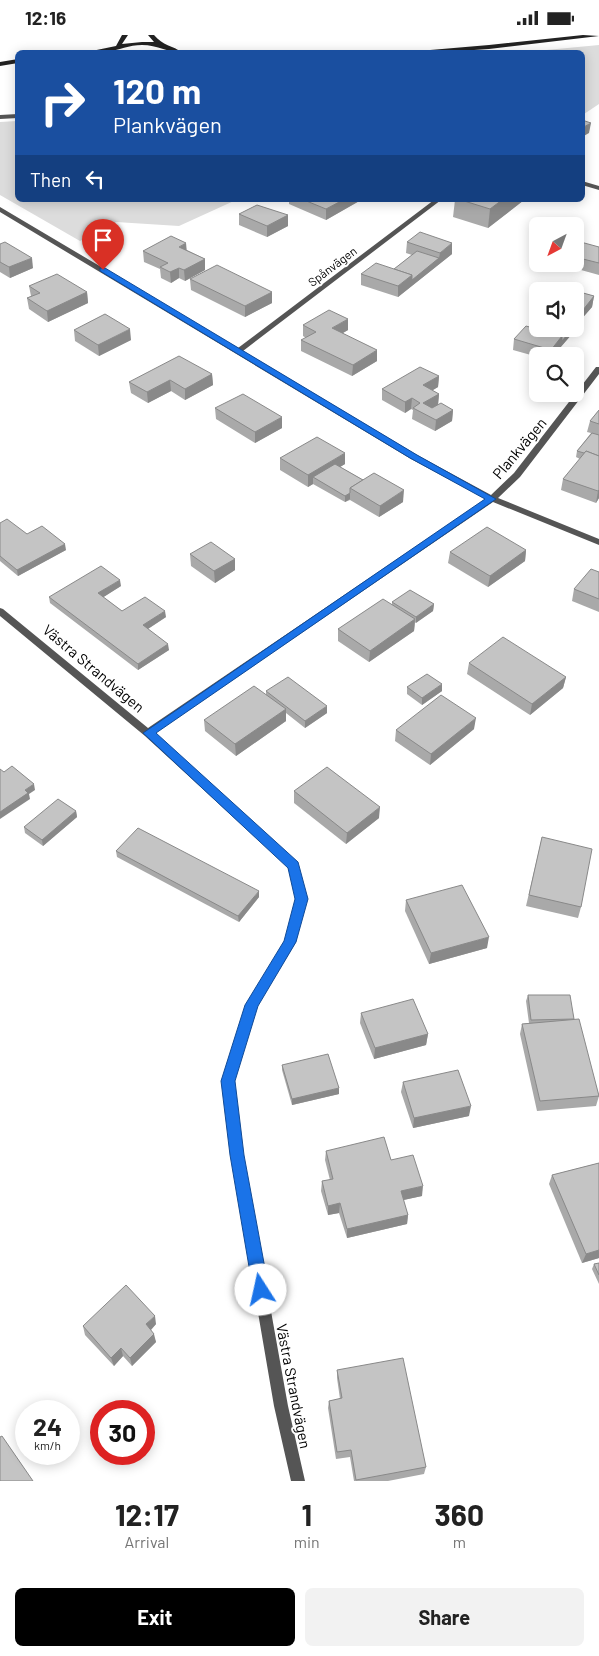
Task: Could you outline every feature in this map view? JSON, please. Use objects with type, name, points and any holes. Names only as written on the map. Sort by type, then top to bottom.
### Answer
[{"type":"main road","points":[[118,46],[125,35]]},
{"type":"main road","points":[[151,35],[159,45]]},
{"type":"main road","points":[[443,50],[597,35]]},
{"type":"main road","points":[[108,50],[118,46],[140,44],[159,45],[173,50]]},
{"type":"main road","points":[[0,64],[15,62]]},
{"type":"main road","points":[[0,69],[15,69]]},
{"type":"street","points":[[0,117],[15,116]]},
{"type":"street","points":[[585,184],[599,188]]},
{"type":"street","name":"Spånvägen","points":[[239,351],[435,202]]},
{"type":"street","points":[[0,209],[414,457],[492,499],[599,542]]},
{"type":"street","name":"Plankvägen","points":[[148,733],[492,499],[517,475],[599,369]]},
{"type":"street","name":"Västra Strandvägen","points":[[0,611],[148,733],[293,865],[301,899],[290,942],[252,1005],[228,1081],[237,1155],[281,1406],[298,1481]]},
{"type":"shaded area","points":[[599,45],[599,104],[585,113],[585,50],[546,50]]},
{"type":"shaded area","points":[[15,121],[15,202],[232,202],[179,226],[116,222],[80,241],[0,195],[0,122]]},
{"type":"building","points":[[585,121],[591,123],[585,126]]},
{"type":"building","points":[[309,202],[339,202],[326,209]]},
{"type":"building","points":[[467,202],[499,202],[490,209]]},
{"type":"building","points":[[257,205],[288,215],[267,226],[239,214]]},
{"type":"building","points":[[420,232],[452,243],[440,253],[407,242]]},
{"type":"building","points":[[171,236],[186,243],[179,247],[205,259],[184,270],[179,268],[170,272],[160,267],[168,263],[143,251]]},
{"type":"building","points":[[5,242],[32,258],[9,267],[0,262],[0,244]]},
{"type":"building","points":[[584,243],[599,247],[599,263],[584,259]]},
{"type":"building","points":[[417,251],[439,258],[412,280],[412,275],[394,269]]},
{"type":"building","points":[[376,263],[412,275],[398,286],[361,274]]},
{"type":"building","points":[[217,265],[272,292],[245,306],[190,279]]},
{"type":"building","points":[[57,274],[87,292],[47,311],[27,298],[40,293],[29,286]]},
{"type":"building","points":[[584,293],[594,296],[584,309]]},
{"type":"building","points":[[329,310],[348,319],[332,328],[377,350],[353,365],[301,340],[316,332],[303,325]]},
{"type":"building","points":[[105,314],[130,329],[98,345],[74,330]]},
{"type":"building","points":[[526,326],[529,327],[529,337],[561,337],[553,347],[541,347],[514,339]]},
{"type":"building","points":[[179,356],[212,374],[185,389],[170,380],[147,392],[129,382]]},
{"type":"building","points":[[420,367],[439,376],[423,385],[439,394],[423,403],[432,408],[441,403],[453,410],[436,420],[413,408],[420,403],[412,398],[405,402],[382,389]]},
{"type":"building","points":[[243,394],[282,417],[255,432],[215,408]]},
{"type":"building","points":[[599,410],[599,424],[590,421]]},
{"type":"building","points":[[592,433],[599,435],[599,456],[586,451],[584,453],[577,451]]},
{"type":"building","points":[[317,437],[345,453],[308,475],[280,458]]},
{"type":"building","points":[[586,451],[599,456],[598,491],[563,479]]},
{"type":"building","points":[[335,464],[363,480],[350,488],[350,493],[345,496],[313,477]]},
{"type":"building","points":[[374,473],[404,490],[380,506],[350,488]]},
{"type":"building","points":[[7,519],[27,534],[42,526],[65,544],[17,570],[0,556],[0,523]]},
{"type":"building","points":[[487,527],[526,550],[490,576],[450,552]]},
{"type":"building","points":[[211,542],[235,559],[214,571],[190,554]]},
{"type":"building","points":[[101,566],[120,580],[98,593],[122,611],[145,597],[165,611],[143,625],[168,644],[138,664],[49,597]]},
{"type":"building","points":[[591,569],[599,572],[599,599],[574,589]]},
{"type":"building","points":[[410,590],[434,604],[416,617],[392,602]]},
{"type":"building","points":[[383,599],[415,619],[370,651],[338,629]]},
{"type":"building","points":[[503,637],[566,677],[532,704],[469,663]]},
{"type":"building","points":[[427,674],[442,684],[422,698],[407,687]]},
{"type":"building","points":[[288,677],[327,706],[305,721],[266,691]]},
{"type":"building","points":[[254,686],[286,709],[235,744],[204,720]]},
{"type":"building","points":[[441,695],[476,718],[431,754],[396,730]]},
{"type":"building","points":[[12,766],[34,784],[25,790],[28,793],[0,812],[0,769],[4,772]]},
{"type":"building","points":[[327,767],[380,807],[347,833],[294,791]]},
{"type":"building","points":[[58,799],[76,811],[42,840],[24,827]]},
{"type":"building","points":[[138,828],[259,891],[238,916],[116,851]]},
{"type":"building","points":[[542,837],[592,849],[581,907],[529,895]]},
{"type":"building","points":[[462,885],[489,937],[431,953],[406,900]]},
{"type":"building","points":[[528,995],[570,995],[574,1019],[531,1020]]},
{"type":"building","points":[[413,999],[428,1034],[375,1048],[361,1013]]},
{"type":"building","points":[[579,1019],[599,1096],[540,1101],[522,1024]]},
{"type":"building","points":[[328,1054],[339,1088],[292,1099],[282,1065]]},
{"type":"building","points":[[458,1070],[471,1106],[414,1118],[403,1082]]},
{"type":"building","points":[[384,1137],[391,1160],[413,1155],[423,1186],[401,1191],[408,1215],[347,1229],[340,1203],[328,1206],[322,1181],[333,1179],[326,1151]]},
{"type":"building","points":[[599,1163],[599,1250],[586,1254],[552,1175]]},
{"type":"building","points":[[599,1263],[599,1275],[594,1264]]},
{"type":"building","points":[[126,1285],[155,1316],[146,1324],[154,1334],[130,1358],[121,1348],[111,1358],[83,1326]]},
{"type":"building","points":[[403,1358],[426,1467],[356,1480],[351,1450],[337,1452],[329,1401],[342,1398],[337,1370]]},
{"type":"building","points":[[2,1436],[15,1455],[15,1465],[22,1465],[33,1481],[0,1481],[0,1437]]},
{"type":"route","points":[[103,270],[414,457],[492,499],[148,733],[293,865],[301,899],[290,942],[252,1005],[228,1081],[237,1155],[261,1290]]}]
